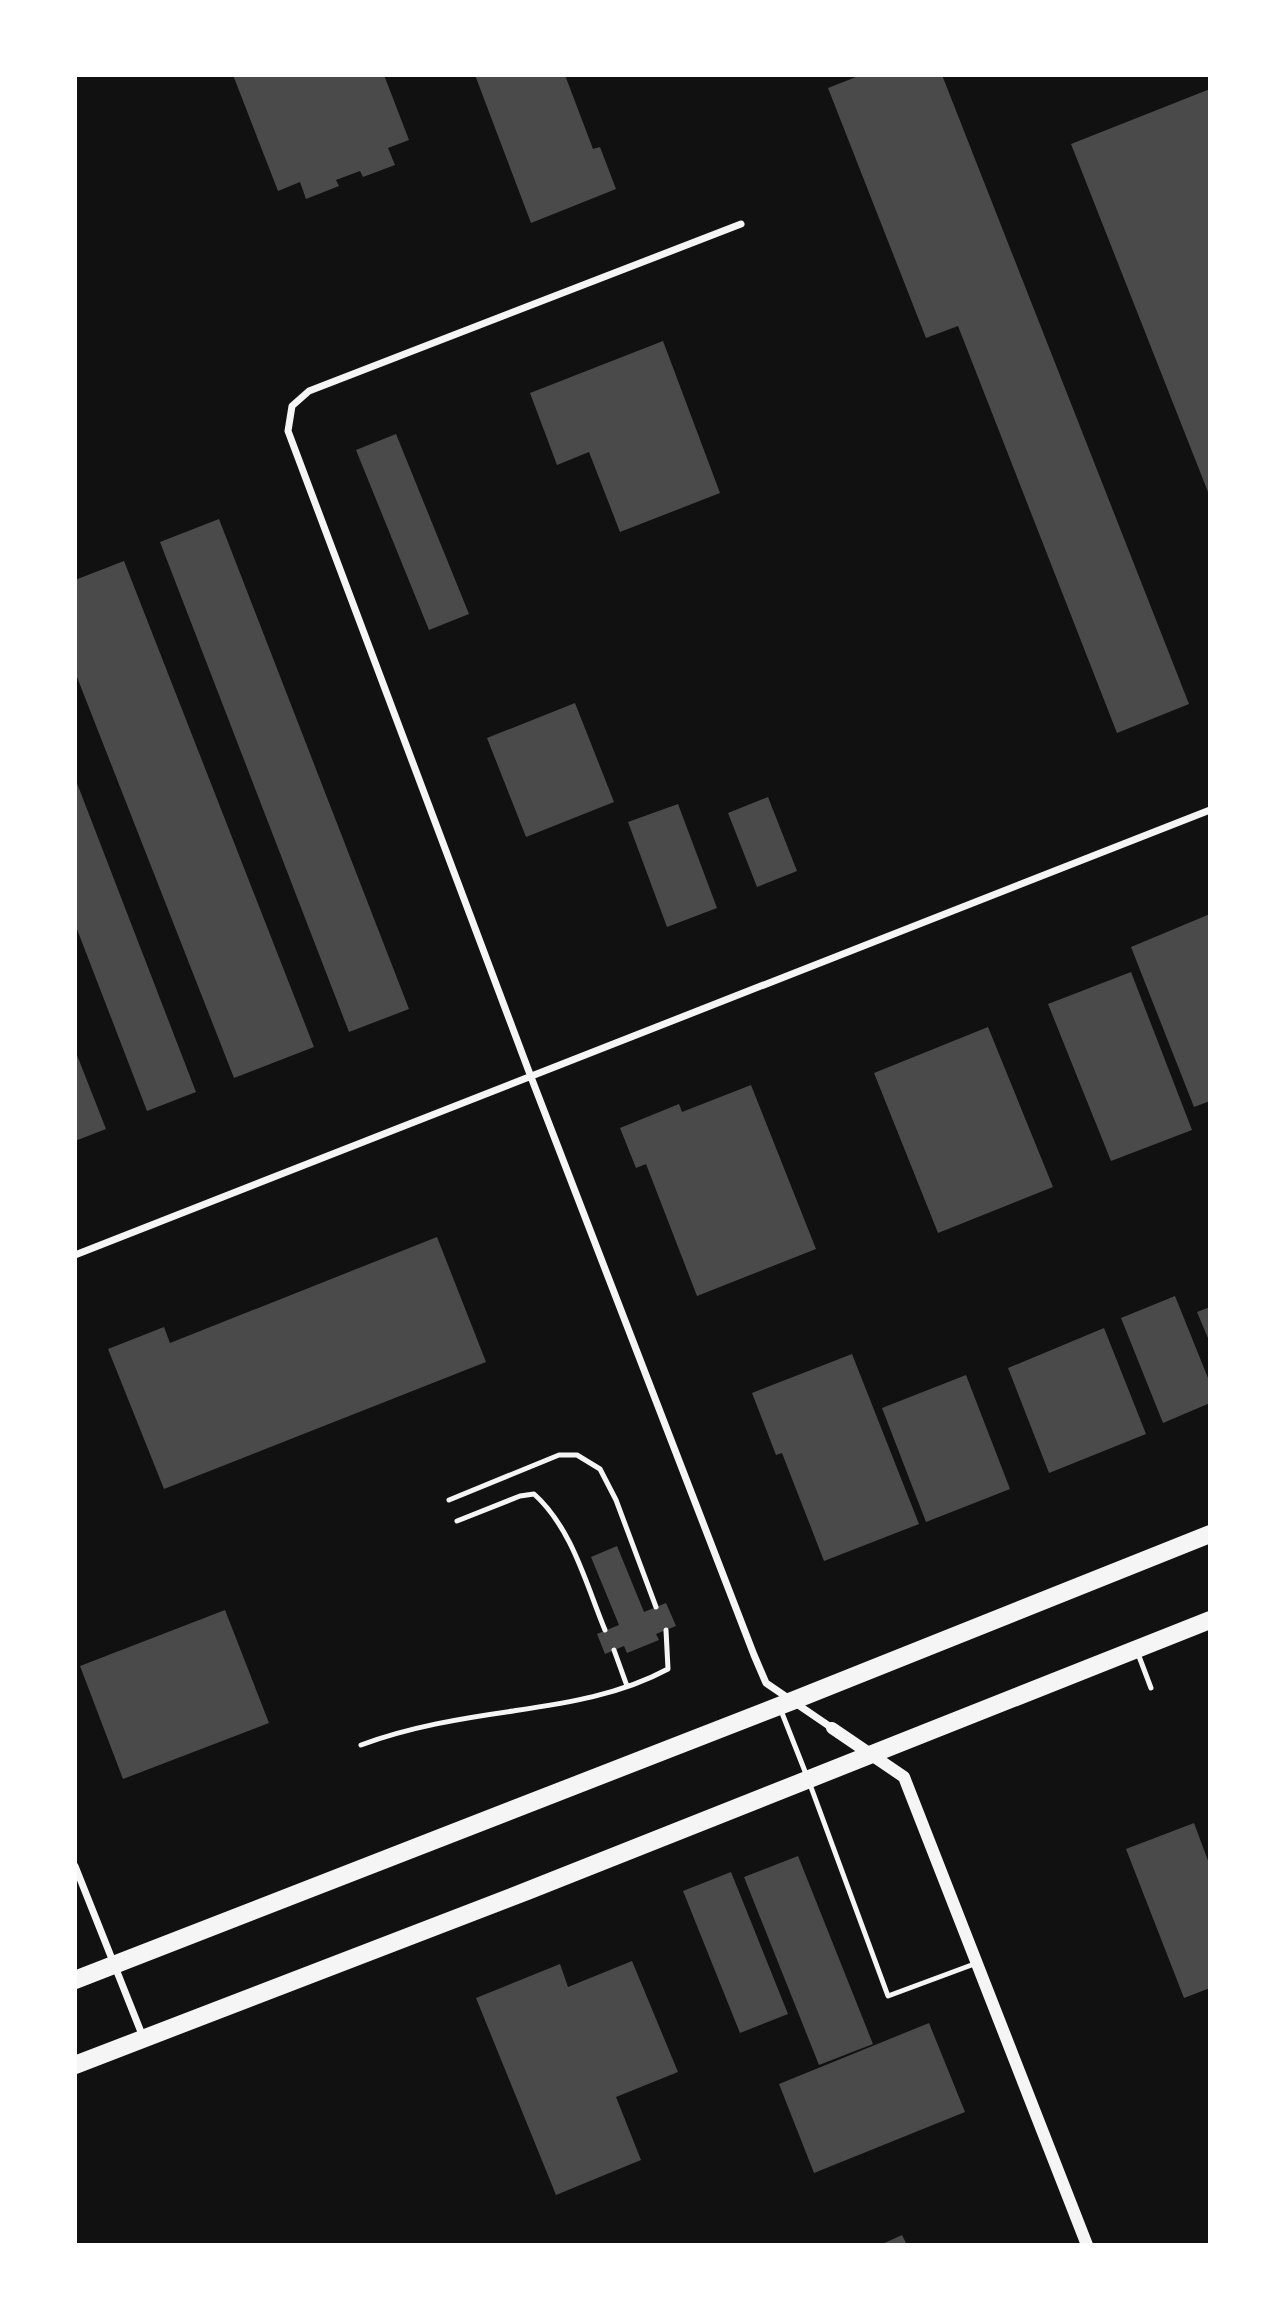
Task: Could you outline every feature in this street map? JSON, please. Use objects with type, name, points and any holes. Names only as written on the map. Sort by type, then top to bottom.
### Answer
[{"type":"main road","points":[[75,1980],[1210,1534]]},
{"type":"main road","points":[[75,2064],[527,1891],[1210,1620]]},
{"type":"street","points":[[741,224],[309,391],[292,407],[288,430],[531,1077],[766,1683],[785,1703],[832,1728],[904,1777],[1087,2245]]},
{"type":"street","points":[[75,1255],[1210,810]]},
{"type":"street","points":[[75,1866],[144,2038]]},
{"type":"lane","points":[[449,1500],[559,1455],[577,1455],[600,1469],[616,1500],[656,1607]]},
{"type":"lane","points":[[457,1521],[520,1496],[534,1494],[547,1506],[566,1536],[605,1630]]},
{"type":"lane","points":[[361,1745],[382,1737],[482,1715],[587,1699],[651,1678],[668,1669],[666,1630]]},
{"type":"lane","points":[[614,1650],[628,1686]]},
{"type":"lane","points":[[1136,1650],[1151,1688]]},
{"type":"lane","points":[[785,1703],[808,1779],[888,1997],[977,1963]]},
{"type":"building","points":[[233,75],[384,75],[409,140],[388,148],[395,165],[363,177],[360,171],[336,180],[339,186],[306,199],[300,182],[278,191]]},
{"type":"building","points":[[475,75],[565,75],[593,149],[600,147],[616,189],[531,223]]},
{"type":"building","points":[[861,75],[942,75],[1189,704],[1117,733],[958,326],[926,338],[828,88]]},
{"type":"building","points":[[1210,89],[1210,497],[1071,144]]},
{"type":"building","points":[[663,341],[720,493],[620,532],[589,452],[557,465],[530,393]]},
{"type":"building","points":[[396,434],[469,614],[429,630],[356,450]]},
{"type":"building","points":[[219,519],[409,1009],[349,1032],[160,542]]},
{"type":"building","points":[[124,561],[314,1047],[234,1078],[75,672],[75,580]]},
{"type":"building","points":[[575,703],[614,802],[526,837],[487,738]]},
{"type":"building","points":[[75,778],[196,1092],[147,1111],[75,924]]},
{"type":"building","points":[[768,797],[797,871],[757,887],[728,813]]},
{"type":"building","points":[[678,804],[717,908],[667,927],[628,822]]},
{"type":"building","points":[[1210,914],[1210,1101],[1194,1107],[1131,947]]},
{"type":"building","points":[[1131,972],[1192,1130],[1111,1161],[1048,1004]]},
{"type":"building","points":[[988,1027],[1053,1187],[938,1233],[874,1073]]},
{"type":"building","points":[[75,1050],[106,1129],[75,1141]]},
{"type":"building","points":[[751,1085],[816,1249],[697,1296],[646,1164],[636,1168],[620,1128],[679,1104],[682,1112]]},
{"type":"building","points":[[437,1237],[486,1362],[164,1489],[108,1349],[164,1327],[170,1343]]},
{"type":"building","points":[[1175,1296],[1210,1383],[1210,1403],[1163,1423],[1121,1318]]},
{"type":"building","points":[[1210,1307],[1210,1343],[1197,1312]]},
{"type":"building","points":[[1104,1328],[1146,1434],[1049,1473],[1008,1368]]},
{"type":"building","points":[[852,1354],[919,1524],[824,1561],[782,1453],[776,1455],[752,1393]]},
{"type":"building","points":[[966,1375],[1010,1489],[926,1522],[882,1408]]},
{"type":"building","points":[[617,1546],[644,1612],[666,1603],[676,1626],[656,1634],[659,1640],[627,1653],[624,1646],[605,1654],[597,1634],[619,1625],[591,1557]]},
{"type":"building","points":[[225,1610],[269,1723],[123,1779],[80,1666]]},
{"type":"building","points":[[1194,1823],[1210,1866],[1210,1988],[1184,1998],[1126,1849]]},
{"type":"building","points":[[798,1856],[873,2044],[819,2065],[744,1877]]},
{"type":"building","points":[[731,1872],[788,2014],[740,2033],[683,1891]]},
{"type":"building","points":[[632,1961],[678,2072],[616,2097],[641,2160],[556,2195],[476,1998],[560,1964],[568,1987]]},
{"type":"building","points":[[929,2023],[965,2112],[814,2173],[779,2084]]},
{"type":"building","points":[[902,2235],[907,2245],[880,2245]]}]
